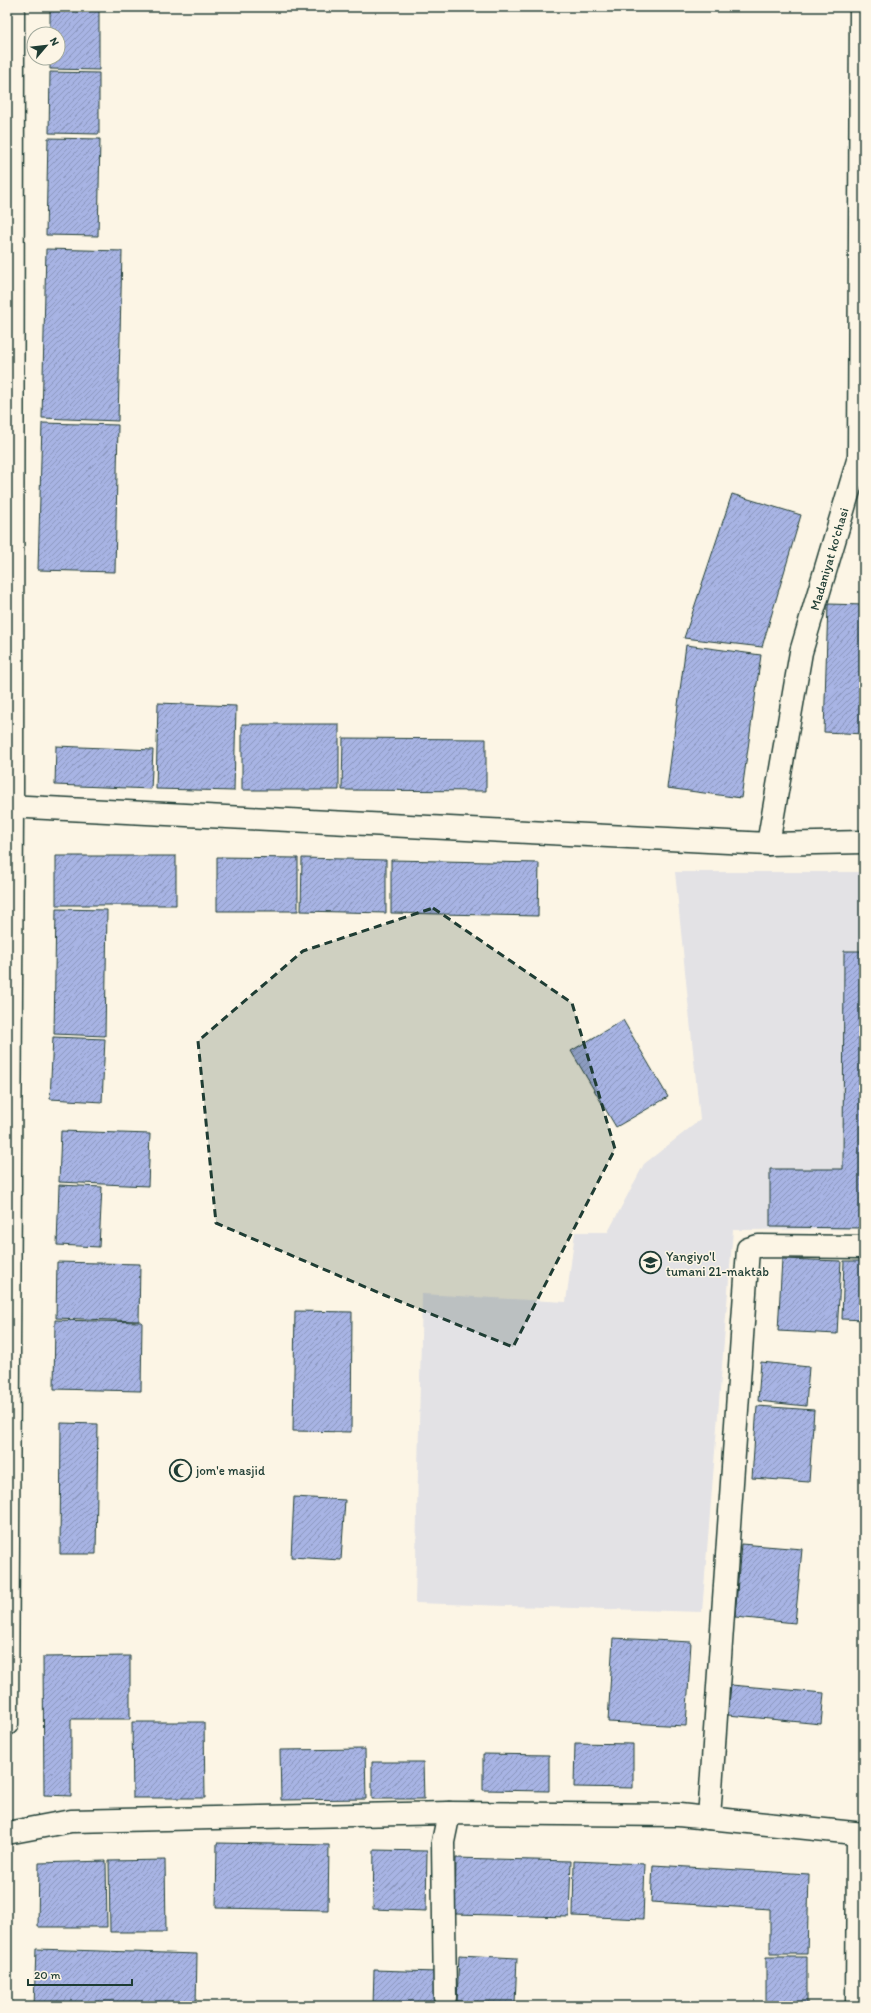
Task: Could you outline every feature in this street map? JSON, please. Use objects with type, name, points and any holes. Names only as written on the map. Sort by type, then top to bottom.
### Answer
[{"type":"street","points":[[7,1724],[13,7]]},
{"type":"street","name":"Madaniyat ko'chasi","points":[[768,844],[801,652],[862,465],[861,7]]},
{"type":"street","points":[[10,806],[768,844],[864,842]]},
{"type":"street","points":[[709,1818],[748,1249],[758,1246],[864,1247]]},
{"type":"street","points":[[445,1997],[443,1842],[449,1813]]},
{"type":"street","points":[[7,1833],[71,1822],[449,1813],[679,1815],[861,1834],[857,2006]]},
{"type":"highlighted area","points":[[433,908],[572,1003],[615,1149],[513,1347],[384,1295],[216,1223],[198,1041],[303,951]]},
{"type":"shaded area","name":"Yangiyo'l tumani 21-maktab","points":[[675,872],[864,872],[864,1229],[733,1230],[702,1612],[415,1603],[422,1294],[566,1302],[575,1232],[608,1232],[644,1164],[700,1120]]},
{"type":"building","points":[[50,7],[99,7],[99,70],[50,69],[50,66],[66,66],[66,26],[50,26]]},
{"type":"building","points":[[50,72],[99,73],[99,134],[49,133]]},
{"type":"building","points":[[48,138],[100,139],[98,236],[46,235]]},
{"type":"building","points":[[46,249],[122,251],[118,421],[42,418]]},
{"type":"building","points":[[42,423],[118,425],[115,572],[38,570]]},
{"type":"building","points":[[732,494],[801,515],[762,647],[684,638]]},
{"type":"building","points":[[828,604],[864,605],[864,734],[824,732]]},
{"type":"building","points":[[686,645],[761,655],[741,798],[667,788]]},
{"type":"building","points":[[158,703],[236,706],[234,791],[156,789]]},
{"type":"building","points":[[242,724],[339,724],[339,790],[242,790]]},
{"type":"building","points":[[343,738],[486,739],[486,791],[342,790]]},
{"type":"building","points":[[56,746],[153,750],[151,789],[55,785]]},
{"type":"building","points":[[56,856],[176,856],[176,905],[56,905]]},
{"type":"building","points":[[217,857],[298,858],[298,911],[217,911]]},
{"type":"building","points":[[302,858],[386,860],[386,913],[301,911]]},
{"type":"building","points":[[391,860],[539,863],[538,916],[391,913]]},
{"type":"building","points":[[56,909],[107,910],[105,1036],[54,1034]]},
{"type":"building","points":[[844,951],[864,951],[864,1228],[770,1227],[770,1169],[843,1169]]},
{"type":"building","points":[[623,1020],[668,1097],[616,1127],[571,1051]]},
{"type":"building","points":[[53,1037],[105,1039],[102,1102],[50,1099]]},
{"type":"building","points":[[61,1131],[150,1134],[148,1186],[59,1182]]},
{"type":"building","points":[[59,1185],[102,1187],[99,1247],[57,1245]]},
{"type":"building","points":[[782,1259],[841,1261],[837,1334],[778,1331]]},
{"type":"building","points":[[844,1261],[864,1261],[864,1320],[842,1319]]},
{"type":"building","points":[[57,1262],[140,1264],[139,1321],[56,1318]]},
{"type":"building","points":[[295,1311],[352,1312],[351,1432],[293,1431]]},
{"type":"building","points":[[55,1320],[142,1322],[141,1391],[54,1389]]},
{"type":"building","points":[[761,1362],[809,1367],[806,1406],[758,1401]]},
{"type":"building","points":[[757,1406],[814,1410],[809,1482],[752,1478]]},
{"type":"building","points":[[61,1423],[98,1424],[96,1554],[60,1554]]},
{"type":"building","points":[[294,1497],[345,1500],[341,1560],[291,1557]]},
{"type":"building","points":[[741,1544],[802,1549],[795,1623],[735,1617]]},
{"type":"building","points":[[613,1638],[691,1642],[686,1726],[608,1722]]},
{"type":"building","points":[[130,1656],[130,1719],[71,1719],[71,1796],[44,1795],[43,1657]]},
{"type":"building","points":[[731,1685],[824,1693],[821,1724],[728,1715]]},
{"type":"building","points":[[132,1722],[204,1722],[205,1798],[133,1798]]},
{"type":"building","points":[[575,1743],[633,1744],[633,1788],[574,1787]]},
{"type":"building","points":[[365,1749],[366,1799],[281,1800],[280,1750]]},
{"type":"building","points":[[483,1754],[549,1755],[549,1791],[483,1790]]},
{"type":"building","points":[[372,1762],[423,1762],[424,1799],[372,1799]]},
{"type":"building","points":[[217,1843],[329,1845],[328,1910],[216,1908]]},
{"type":"building","points":[[374,1850],[427,1851],[426,1911],[373,1909]]},
{"type":"building","points":[[456,1858],[571,1861],[569,1917],[455,1914]]},
{"type":"building","points":[[165,1860],[166,1932],[110,1932],[109,1861]]},
{"type":"building","points":[[106,1861],[107,1927],[38,1927],[39,1863]]},
{"type":"building","points":[[574,1861],[645,1864],[643,1919],[573,1916]]},
{"type":"building","points":[[653,1865],[809,1874],[807,1954],[770,1954],[770,1909],[651,1902]]},
{"type":"building","points":[[36,1949],[197,1954],[196,2006],[34,2006]]},
{"type":"building","points":[[459,1955],[517,1958],[515,2004],[457,2001]]},
{"type":"building","points":[[766,1957],[807,1957],[807,2006],[766,2006]]},
{"type":"building","points":[[374,1970],[436,1972],[435,2006],[373,2006]]},
{"type":"place","name":"Yangiyo'l tumani 21-maktab","points":[[651,1263]]},
{"type":"place","name":"jom'e masjid","points":[[180,1470]]}]
